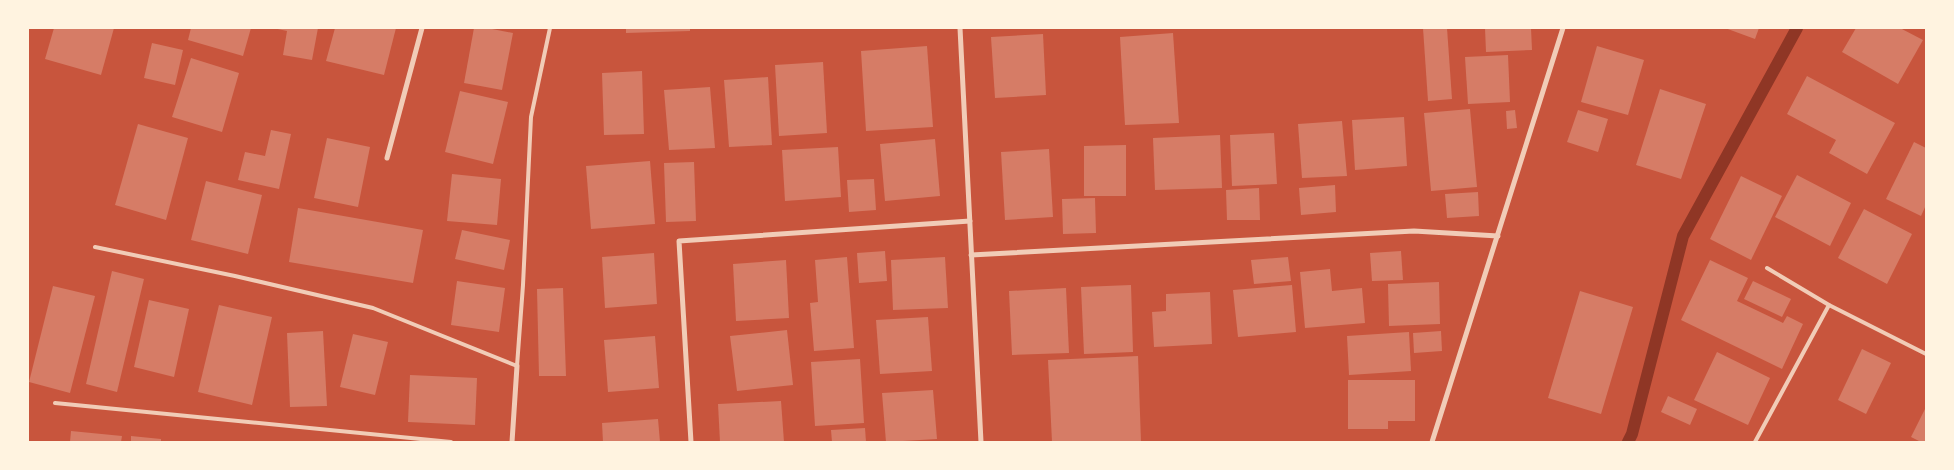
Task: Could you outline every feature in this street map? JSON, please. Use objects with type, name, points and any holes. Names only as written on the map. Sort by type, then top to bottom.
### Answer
[{"type":"street","points":[[387,158],[422,28]]},
{"type":"street","points":[[960,28],[981,442]]},
{"type":"street","points":[[1432,442],[1564,28]]},
{"type":"street","points":[[691,442],[679,241],[970,221]]},
{"type":"street","points":[[972,255],[1414,230],[1498,236]]},
{"type":"street","points":[[512,442],[517,366]]},
{"type":"lane","points":[[95,247],[373,308],[517,366],[531,117],[550,28]]},
{"type":"lane","points":[[1767,268],[1829,305],[1926,354]]},
{"type":"lane","points":[[1755,442],[1829,305]]},
{"type":"lane","points":[[55,403],[451,442]]},
{"type":"building","points":[[54,28],[114,28],[101,75],[45,59]]},
{"type":"building","points":[[191,28],[251,28],[243,56],[188,40]]},
{"type":"building","points":[[273,28],[318,28],[312,60],[283,55],[287,31]]},
{"type":"building","points":[[335,28],[396,28],[384,75],[326,61]]},
{"type":"building","points":[[474,28],[487,28],[513,33],[502,90],[464,83]]},
{"type":"building","points":[[626,28],[690,28],[690,31],[626,33]]},
{"type":"building","points":[[1423,28],[1447,28],[1452,99],[1428,101]]},
{"type":"building","points":[[1485,28],[1531,28],[1532,50],[1486,52]]},
{"type":"building","points":[[1725,28],[1759,28],[1755,39]]},
{"type":"building","points":[[1856,28],[1900,28],[1923,40],[1898,84],[1842,52]]},
{"type":"building","points":[[1173,33],[1179,123],[1125,125],[1120,37]]},
{"type":"building","points":[[1043,34],[1046,95],[995,98],[991,37]]},
{"type":"building","points":[[152,43],[183,50],[175,85],[144,78]]},
{"type":"building","points":[[927,46],[933,127],[866,131],[861,51]]},
{"type":"building","points":[[1597,46],[1644,60],[1628,115],[1581,102]]},
{"type":"building","points":[[1508,55],[1510,102],[1468,104],[1465,57]]},
{"type":"building","points":[[191,58],[239,73],[222,132],[172,117]]},
{"type":"building","points":[[823,62],[827,133],[779,136],[775,65]]},
{"type":"building","points":[[642,71],[644,134],[604,135],[602,73]]},
{"type":"building","points":[[1807,76],[1895,123],[1867,174],[1829,153],[1836,140],[1787,114]]},
{"type":"building","points":[[768,77],[772,145],[729,147],[724,80]]},
{"type":"building","points":[[710,87],[715,148],[669,150],[664,90]]},
{"type":"building","points":[[1660,89],[1706,104],[1681,179],[1636,165]]},
{"type":"building","points":[[460,91],[508,102],[493,164],[445,152]]},
{"type":"building","points":[[1470,109],[1477,187],[1431,191],[1424,113]]},
{"type":"building","points":[[1515,110],[1517,128],[1507,129],[1506,111]]},
{"type":"building","points":[[1578,110],[1608,119],[1598,152],[1567,142]]},
{"type":"building","points":[[1404,117],[1407,166],[1355,170],[1352,120]]},
{"type":"building","points":[[1342,121],[1347,176],[1302,178],[1298,124]]},
{"type":"building","points":[[138,124],[188,138],[166,220],[115,205]]},
{"type":"building","points":[[271,130],[291,134],[279,189],[238,180],[245,152],[265,156]]},
{"type":"building","points":[[1274,133],[1277,184],[1232,186],[1230,135]]},
{"type":"building","points":[[1220,135],[1222,188],[1155,190],[1153,138]]},
{"type":"building","points":[[327,138],[370,147],[358,207],[314,198]]},
{"type":"building","points":[[935,139],[940,196],[885,201],[880,144]]},
{"type":"building","points":[[1914,142],[1926,148],[1926,205],[1921,216],[1886,199]]},
{"type":"building","points":[[1126,145],[1126,196],[1084,196],[1084,146]]},
{"type":"building","points":[[838,147],[841,197],[785,201],[782,150]]},
{"type":"building","points":[[1049,149],[1053,217],[1005,220],[1001,152]]},
{"type":"building","points":[[650,161],[655,224],[591,229],[586,166]]},
{"type":"building","points":[[694,162],[696,221],[666,222],[664,163]]},
{"type":"building","points":[[452,174],[501,179],[497,225],[447,221]]},
{"type":"building","points":[[1797,175],[1851,203],[1830,246],[1775,217]]},
{"type":"building","points":[[1741,176],[1782,196],[1751,260],[1710,239]]},
{"type":"building","points":[[874,179],[876,210],[849,212],[847,180]]},
{"type":"building","points":[[206,181],[262,195],[248,254],[191,240]]},
{"type":"building","points":[[1335,185],[1336,212],[1301,215],[1299,188]]},
{"type":"building","points":[[1259,188],[1260,220],[1227,220],[1226,190]]},
{"type":"building","points":[[1478,192],[1479,216],[1447,218],[1445,194]]},
{"type":"building","points":[[1095,198],[1096,233],[1063,234],[1062,199]]},
{"type":"building","points":[[298,208],[423,230],[413,283],[289,262]]},
{"type":"building","points":[[1864,209],[1912,234],[1887,284],[1838,258]]},
{"type":"building","points":[[462,230],[510,240],[504,270],[455,259]]},
{"type":"building","points":[[885,251],[887,281],[859,283],[857,253]]},
{"type":"building","points":[[1401,251],[1403,280],[1372,281],[1370,253]]},
{"type":"building","points":[[654,253],[657,304],[605,308],[602,257]]},
{"type":"building","points":[[847,257],[854,348],[814,351],[810,303],[818,302],[815,260]]},
{"type":"building","points":[[945,257],[948,308],[893,310],[891,260]]},
{"type":"building","points":[[1288,257],[1291,281],[1254,284],[1251,260]]},
{"type":"building","points":[[786,260],[789,318],[736,321],[733,264]]},
{"type":"building","points":[[1710,260],[1748,278],[1737,301],[1783,323],[1787,316],[1803,324],[1782,369],[1681,320]]},
{"type":"building","points":[[1330,269],[1332,291],[1362,288],[1365,323],[1305,328],[1300,272]]},
{"type":"building","points":[[112,271],[144,279],[117,392],[86,384]]},
{"type":"building","points":[[457,281],[505,288],[499,332],[451,325]]},
{"type":"building","points":[[1753,281],[1791,299],[1782,317],[1744,299]]},
{"type":"building","points":[[1439,282],[1440,324],[1389,326],[1388,284]]},
{"type":"building","points":[[1131,285],[1133,352],[1084,354],[1081,287]]},
{"type":"building","points":[[1292,285],[1296,332],[1238,337],[1233,290]]},
{"type":"building","points":[[53,286],[95,296],[70,393],[29,382]]},
{"type":"building","points":[[563,288],[566,376],[539,376],[537,289]]},
{"type":"building","points":[[1066,288],[1069,353],[1012,355],[1009,291]]},
{"type":"building","points":[[1580,291],[1633,307],[1601,414],[1548,398]]},
{"type":"building","points":[[1210,292],[1212,344],[1154,347],[1152,312],[1166,311],[1166,294]]},
{"type":"building","points":[[149,300],[189,309],[174,377],[134,367]]},
{"type":"building","points":[[219,305],[272,317],[252,405],[198,392]]},
{"type":"building","points":[[928,317],[932,371],[880,374],[876,320]]},
{"type":"building","points":[[787,330],[793,385],[737,391],[730,336]]},
{"type":"building","points":[[323,331],[327,406],[290,407],[287,333]]},
{"type":"building","points":[[1441,331],[1442,351],[1414,353],[1413,333]]},
{"type":"building","points":[[1409,332],[1411,371],[1349,375],[1347,336]]},
{"type":"building","points":[[353,334],[388,342],[375,395],[340,387]]},
{"type":"building","points":[[655,336],[659,388],[608,392],[604,340]]},
{"type":"building","points":[[1862,349],[1891,363],[1866,414],[1838,400]]},
{"type":"building","points":[[1717,352],[1770,378],[1748,425],[1694,400]]},
{"type":"building","points":[[1138,356],[1141,442],[1052,442],[1048,360]]},
{"type":"building","points":[[860,359],[864,423],[815,426],[811,362]]},
{"type":"building","points":[[410,375],[477,378],[475,425],[408,422]]},
{"type":"building","points":[[1348,380],[1415,380],[1415,421],[1388,421],[1388,429],[1348,429]]},
{"type":"building","points":[[933,390],[937,439],[886,442],[882,393]]},
{"type":"building","points":[[1668,396],[1697,409],[1690,425],[1661,412]]},
{"type":"building","points":[[781,401],[784,442],[720,442],[718,404]]},
{"type":"building","points":[[1926,407],[1926,442],[1921,442],[1911,437]]},
{"type":"building","points":[[658,419],[660,442],[603,442],[602,423]]},
{"type":"building","points":[[865,428],[866,442],[832,442],[831,430]]},
{"type":"building","points":[[71,431],[122,436],[121,442],[70,442]]},
{"type":"building","points":[[131,436],[161,439],[161,442],[131,442]]},
{"type":"waterway","points":[[1628,442],[1632,434],[1683,236],[1797,28]]}]
